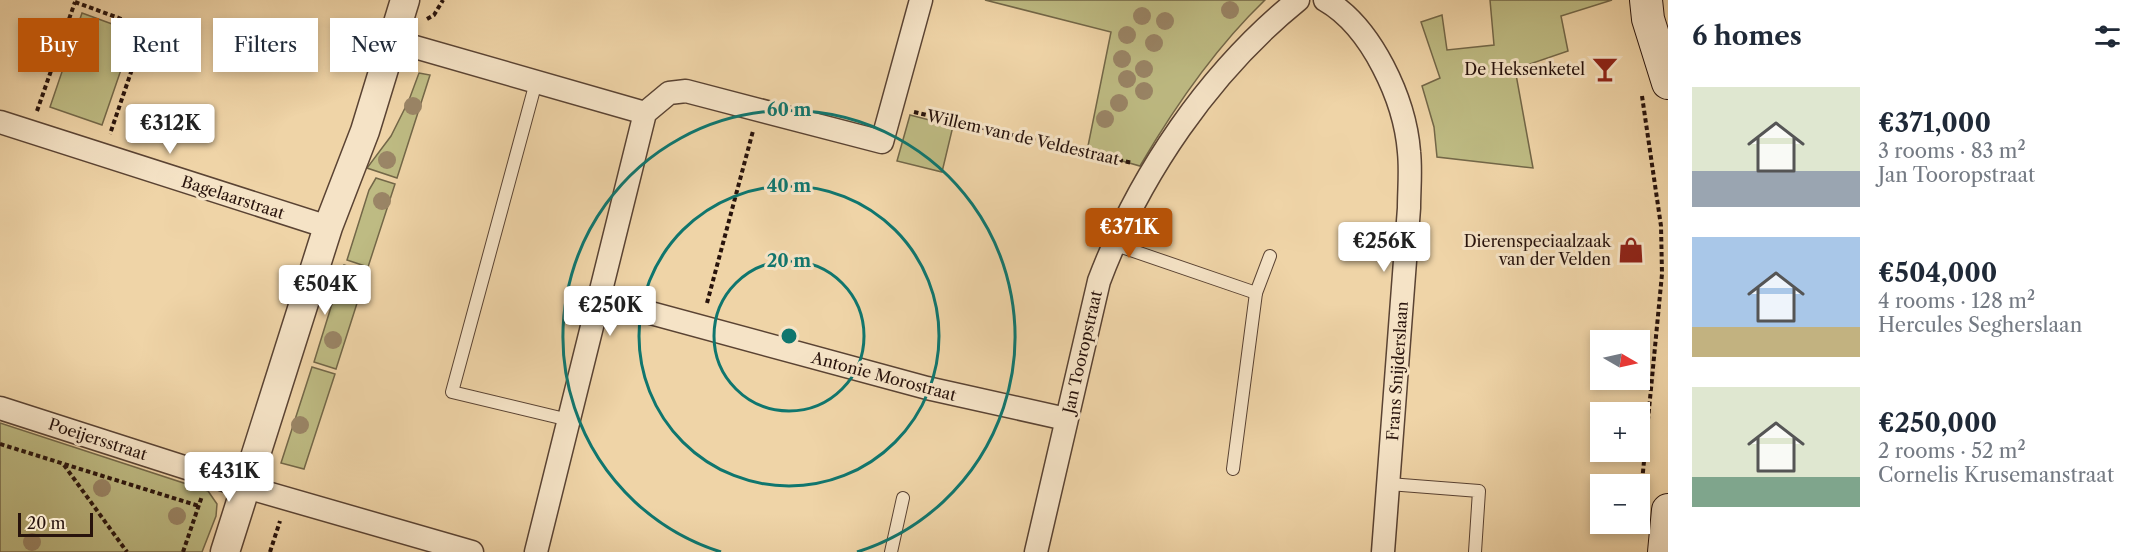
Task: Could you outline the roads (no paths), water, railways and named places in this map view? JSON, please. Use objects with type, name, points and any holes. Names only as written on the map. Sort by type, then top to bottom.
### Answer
[{"type":"main road","points":[[1646,0],[1648,19],[1668,83]]},
{"type":"main road","points":[[1667,78],[1668,72]]},
{"type":"main road","points":[[1664,552],[1668,510]]},
{"type":"street","points":[[400,18],[405,0]]},
{"type":"street","points":[[536,552],[645,113],[669,93],[686,91],[882,142],[921,0]]},
{"type":"street","name":"Jan Tooropstraat","points":[[1036,552],[1099,281],[1113,244],[1153,168],[1230,66],[1276,17],[1298,0]]},
{"type":"street","name":"Frans Snijderslaan","points":[[1325,0],[1334,5],[1363,35],[1382,64],[1397,97],[1410,153],[1409,208],[1383,552]]},
{"type":"street","points":[[418,48],[645,113]]},
{"type":"street","points":[[225,552],[328,227],[365,131],[384,72]]},
{"type":"street","name":"Bagelaarstraat","points":[[0,122],[328,227]]},
{"type":"street","name":"Antonie Morostraat","points":[[599,299],[927,388],[1066,419]]},
{"type":"street","name":"Poeijersstraat","points":[[0,408],[246,487],[472,552]]},
{"type":"lane","points":[[536,82],[452,392],[569,420]]},
{"type":"lane","points":[[1113,244],[1257,293]]},
{"type":"lane","points":[[1233,469],[1257,293],[1270,256]]},
{"type":"lane","points":[[1389,484],[1479,491],[1475,552]]},
{"type":"lane","points":[[891,552],[903,498]]},
{"type":"place","name":"De Heksenketel","points":[[1605,69]]},
{"type":"place","name":"Dierenspeciaalzaak van der Velden","points":[[1631,250]]}]
